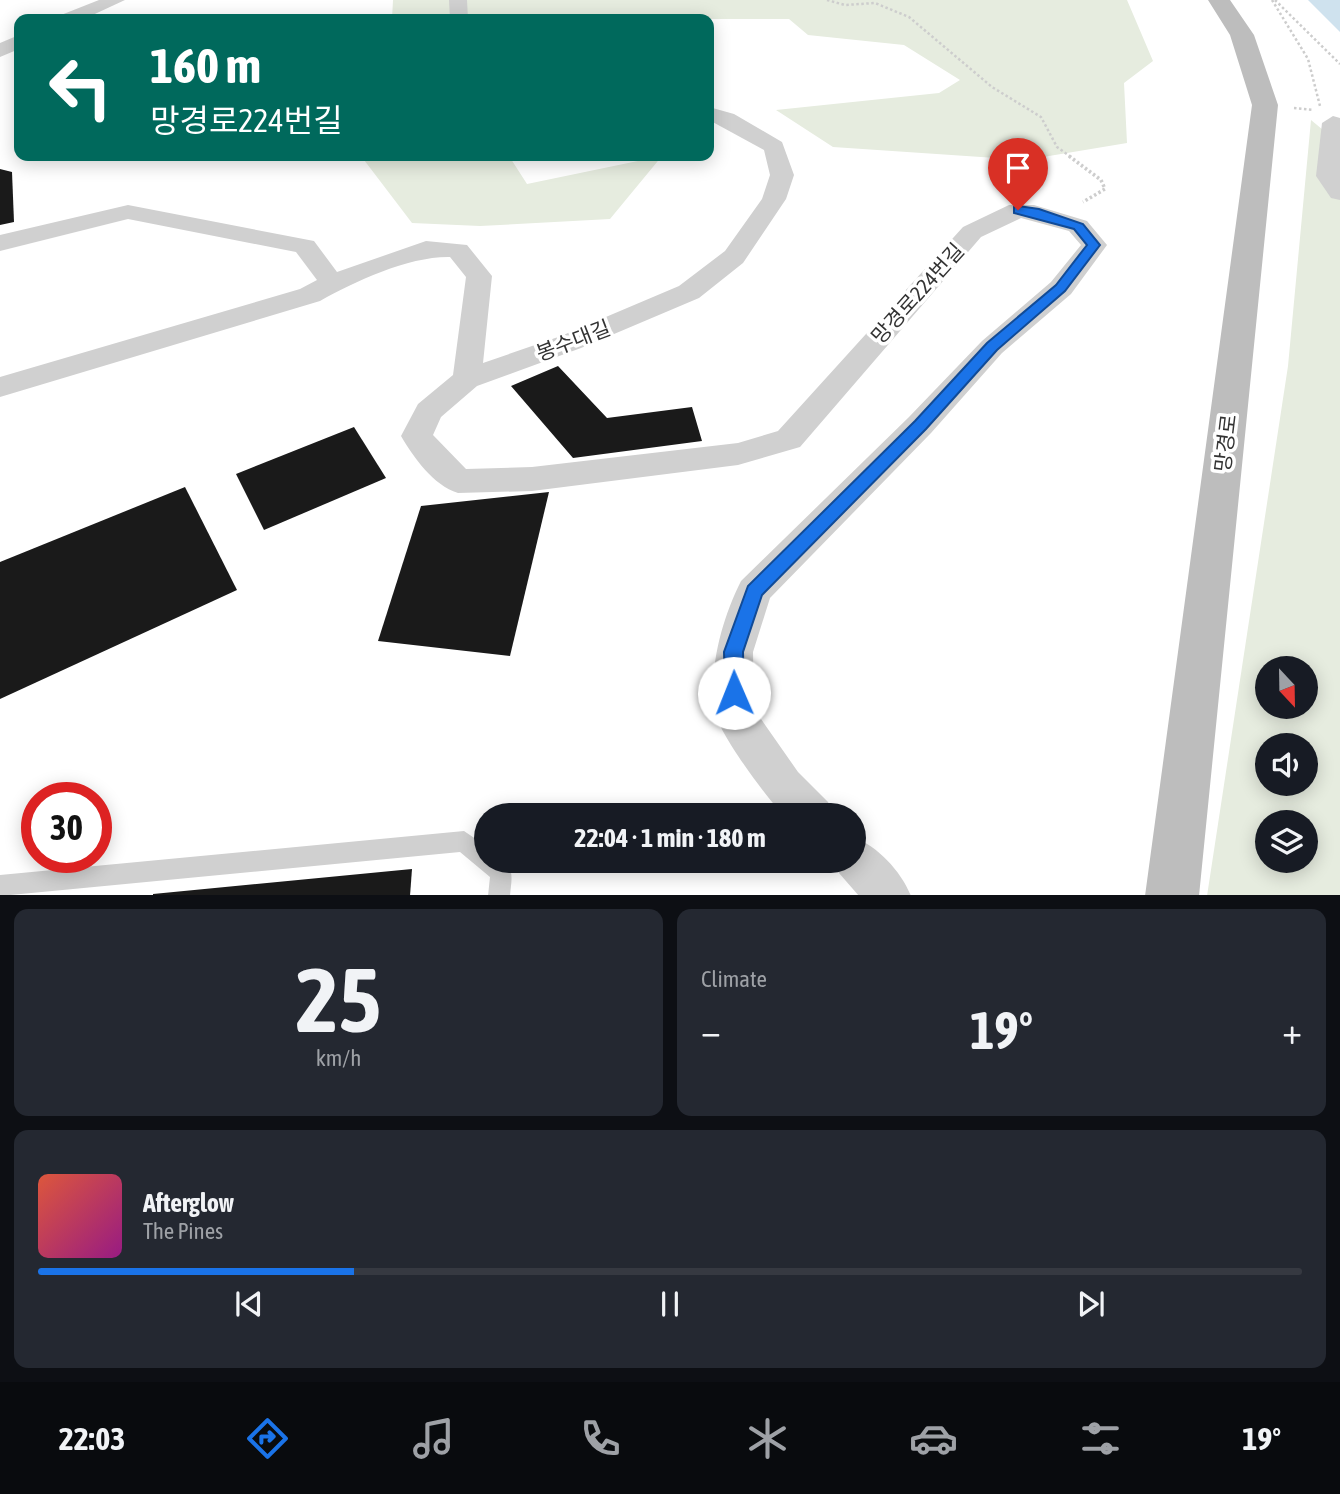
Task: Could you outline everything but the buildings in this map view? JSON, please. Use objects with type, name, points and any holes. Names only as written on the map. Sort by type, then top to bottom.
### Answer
[{"type":"street","points":[[81,14],[116,0]]},
{"type":"street","name":"망경로","points":[[1172,895],[1265,105],[1242,35],[1219,0]]},
{"type":"street","name":"봉수대길","points":[[467,379],[571,342],[689,292],[734,257],[774,199],[782,175],[774,147],[714,115]]},
{"type":"street","points":[[1333,123],[1328,176],[1340,193]]},
{"type":"street","name":"망경로224번길","points":[[467,379],[429,411],[417,436],[431,455],[458,481],[532,479],[738,454],[789,439],[972,232],[1018,210],[1078,226],[1094,245],[1061,288],[992,347],[920,425],[754,591],[734,652],[735,713],[783,786],[800,803]]},
{"type":"street","points":[[0,243],[128,212],[305,246],[332,283]]},
{"type":"street","points":[[0,387],[310,295],[332,283],[426,249],[458,250],[480,276],[467,379]]},
{"type":"street","points":[[866,871],[889,895]]},
{"type":"lane","points":[[0,886],[464,841],[474,850]]},
{"type":"lane","points":[[499,895],[501,873]]},
{"type":"path","points":[[827,0],[845,5],[875,3],[909,17],[992,87],[1041,117],[1057,147],[1101,180],[1105,189],[1056,219]]},
{"type":"path","points":[[1265,105],[1321,111],[1308,59],[1274,0]]},
{"type":"path","points":[[1274,0],[1340,64]]},
{"type":"shaded area","points":[[393,0],[1127,0],[1153,61],[1124,83],[1127,143],[1025,160],[833,147],[776,110],[939,93],[960,80],[904,45],[808,35],[789,19],[714,19],[714,14],[392,14]]},
{"type":"shaded area","points":[[1311,120],[1340,144],[1340,895],[1207,895],[1288,366]]},
{"type":"shaded area","points":[[365,161],[512,161],[527,184],[638,161],[658,161],[610,219],[480,226],[412,223]]},
{"type":"water","points":[[1308,0],[1340,0],[1340,32]]},
{"type":"route","points":[[734,693],[734,652],[754,591],[920,425],[992,347],[1061,288],[1094,245],[1078,226],[1034,212],[1018,210]]}]
